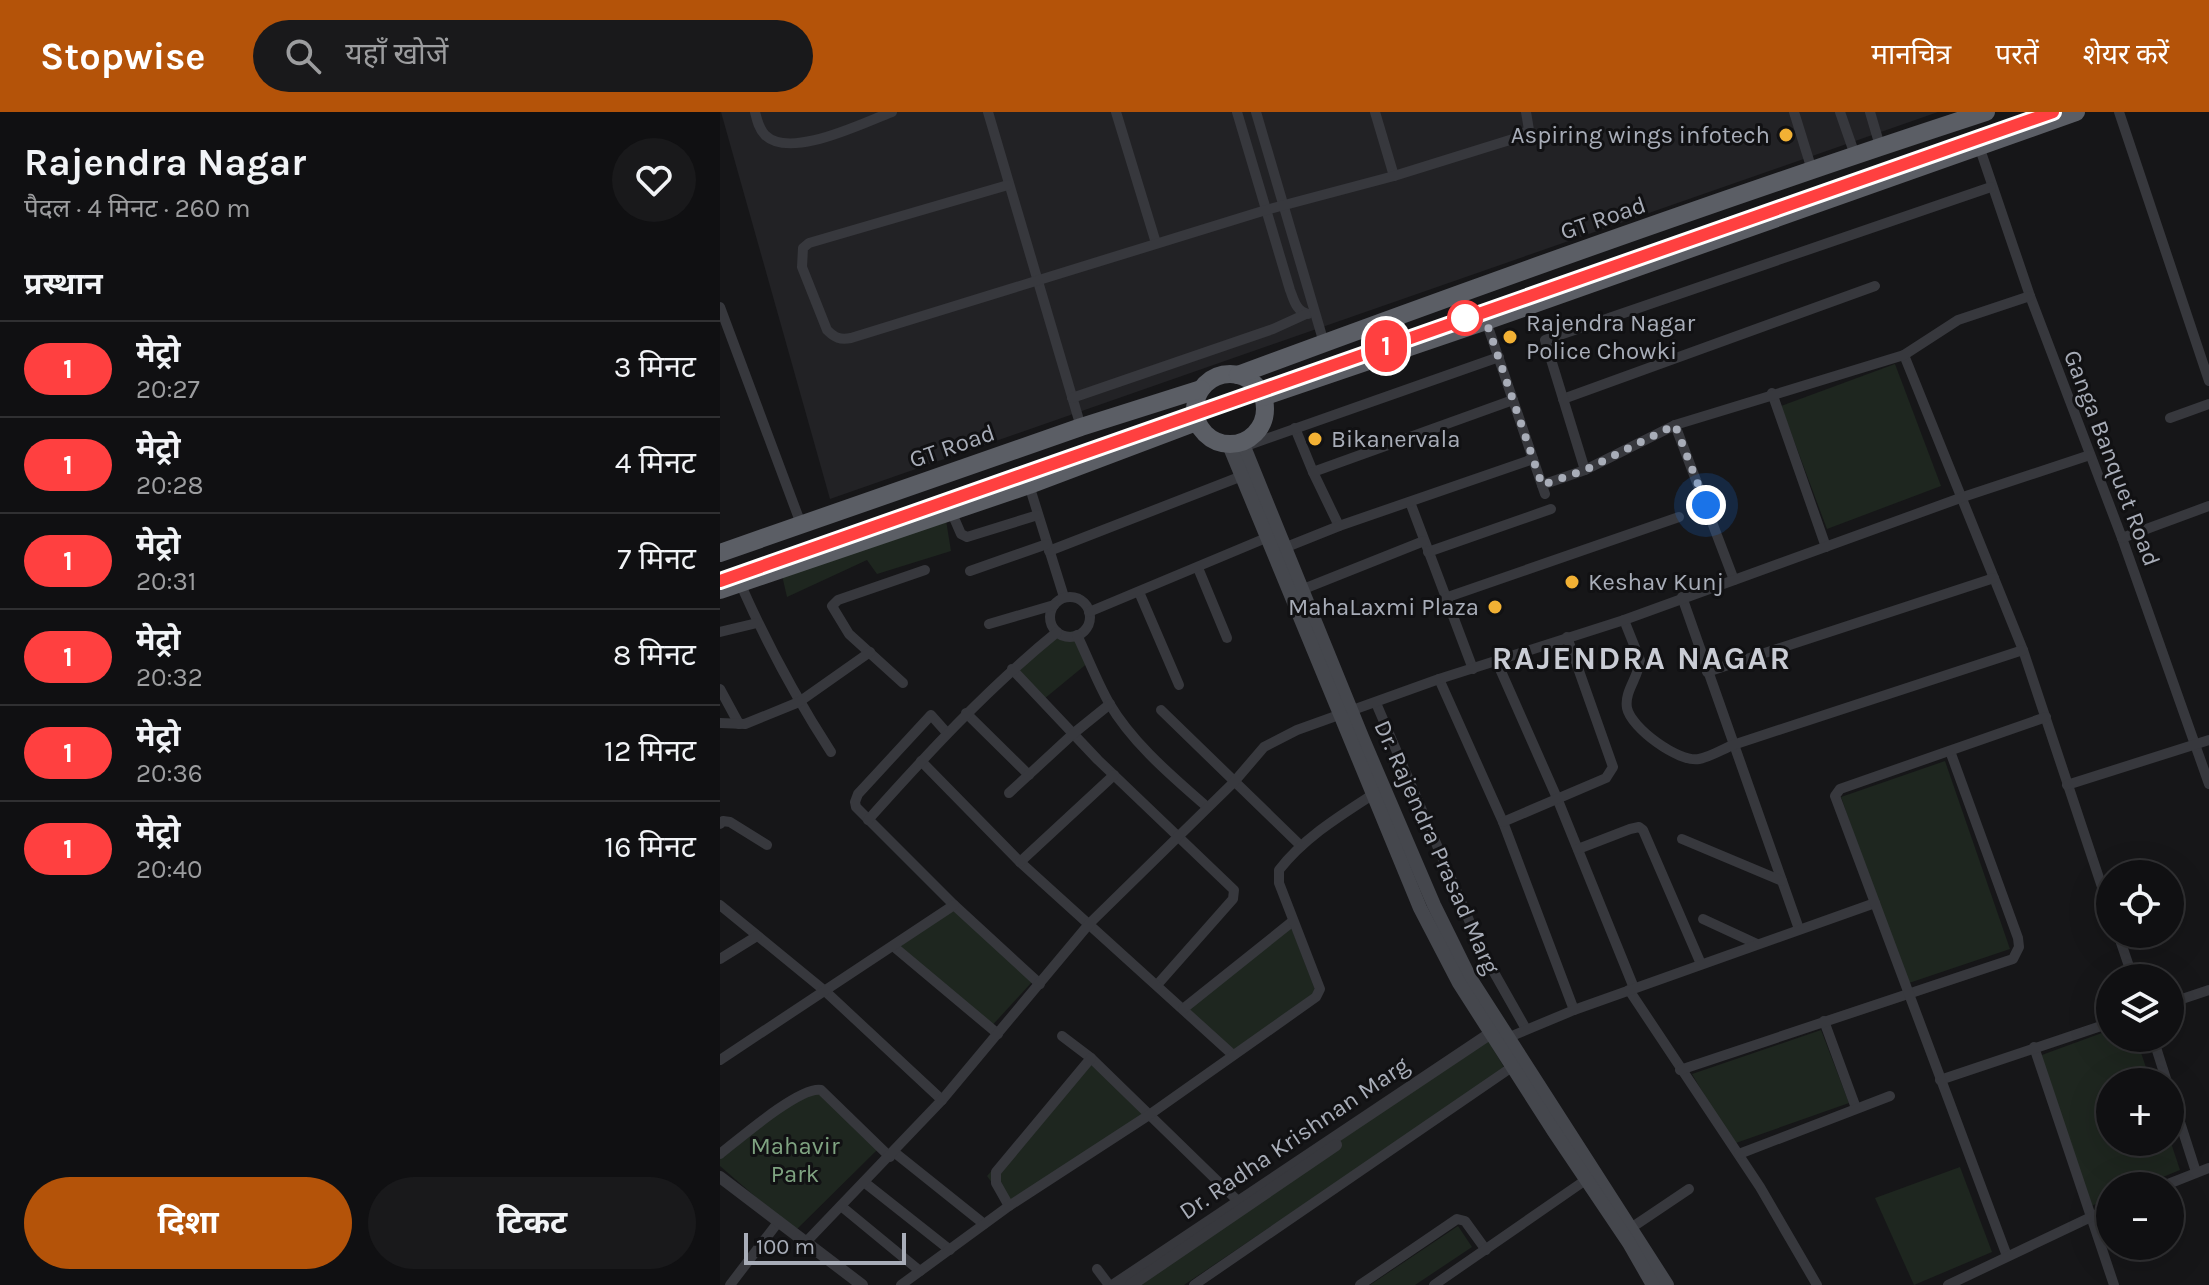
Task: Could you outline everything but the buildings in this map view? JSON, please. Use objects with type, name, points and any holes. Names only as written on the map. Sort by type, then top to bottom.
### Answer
[{"type":"highway","name":"GT Road","points":[[1238,375],[1880,146],[1986,112]]},
{"type":"highway","points":[[1263,397],[2076,112]]},
{"type":"highway","points":[[1238,375],[1251,381],[1263,397],[1265,411],[1262,424],[1254,435],[1238,445],[1209,438],[1196,422],[1194,408],[1201,389],[1217,376],[1238,375]]},
{"type":"highway","name":"GT Road","points":[[720,553],[1081,427],[1201,389]]},
{"type":"highway","points":[[720,590],[1029,485],[1196,422]]},
{"type":"main road","name":"Dr. Rajendra Prasad Marg","points":[[1238,445],[1242,476],[1266,538],[1345,714],[1512,1067],[1631,1228],[1667,1285]]},
{"type":"main road","name":"Dr. Rajendra Prasad Marg","points":[[1238,445],[1301,590],[1372,795],[1420,908],[1459,983],[1498,1033],[1591,1177],[1653,1285]]},
{"type":"street","points":[[755,112],[767,137],[799,144],[892,112]]},
{"type":"street","points":[[988,112],[1081,427]]},
{"type":"street","points":[[1116,112],[1156,243]]},
{"type":"street","points":[[1237,112],[1296,306],[1310,315]]},
{"type":"street","points":[[1256,112],[1284,205],[1310,315],[1324,343]]},
{"type":"street","points":[[1375,112],[1394,176]]},
{"type":"street","points":[[1008,185],[818,238],[803,248],[802,267],[827,330],[833,337],[841,339],[1266,210],[1394,176],[1523,134],[1529,130],[1526,112]]},
{"type":"street","points":[[1794,112],[1812,170]]},
{"type":"street","points":[[1840,112],[1855,155]]},
{"type":"street","points":[[1870,112],[1880,146]]},
{"type":"street","points":[[2119,112],[2209,381]]},
{"type":"street","name":"Ganga Banquet Road","points":[[1979,146],[2030,296],[2122,538],[2209,784]]},
{"type":"street","points":[[1585,470],[1545,340],[1991,187]]},
{"type":"street","points":[[1563,399],[1875,286]]},
{"type":"street","points":[[1486,321],[1543,490],[1675,425],[1904,355],[1958,320],[2030,296]]},
{"type":"street","points":[[720,307],[801,524]]},
{"type":"street","points":[[1072,398],[1310,315]]},
{"type":"street","points":[[1904,355],[2023,650],[2096,870]]},
{"type":"street","points":[[1238,445],[1499,357]]},
{"type":"street","points":[[1772,393],[1826,547]]},
{"type":"street","points":[[1313,472],[1513,400]]},
{"type":"street","points":[[2170,418],[2209,404]]},
{"type":"street","points":[[1675,425],[1734,580]]},
{"type":"street","points":[[1295,428],[1339,526]]},
{"type":"street","points":[[807,1241],[942,1100],[1089,924],[1234,782],[1264,747],[1297,730],[1439,679],[1624,620],[1963,497],[2090,455]]},
{"type":"street","points":[[1284,548],[1533,459]]},
{"type":"street","points":[[970,571],[1048,548],[1242,476]]},
{"type":"street","points":[[1029,485],[1064,597]]},
{"type":"street","points":[[1410,502],[1473,669]]},
{"type":"street","points":[[2122,538],[2209,506]]},
{"type":"street","points":[[1301,590],[1426,546],[1551,509]]},
{"type":"street","points":[[951,511],[961,534],[967,537],[1038,515]]},
{"type":"street","points":[[1445,598],[1679,517]]},
{"type":"street","points":[[1089,612],[1266,538]]},
{"type":"street","points":[[1198,568],[1227,638]]},
{"type":"street","points":[[903,683],[849,634],[833,611],[833,603],[925,570]]},
{"type":"street","points":[[1707,672],[1994,578]]},
{"type":"street","points":[[740,583],[757,623],[799,702],[831,752]]},
{"type":"street","points":[[1139,592],[1179,685]]},
{"type":"street","points":[[989,624],[1054,605],[1064,597]]},
{"type":"street","points":[[1054,605],[1049,617],[1057,632],[1066,637],[1077,635],[1088,624],[1089,612],[1083,601],[1064,597]]},
{"type":"street","points":[[1682,597],[1799,929]]},
{"type":"street","points":[[1624,620],[1640,660],[1629,691],[1627,709],[1644,734],[1688,759],[1698,760],[1733,745],[2023,650]]},
{"type":"street","points":[[720,632],[757,623]]},
{"type":"street","points":[[868,820],[966,713],[1057,632]]},
{"type":"street","points":[[1077,635],[1110,704],[1161,766],[1207,807]]},
{"type":"street","points":[[1503,822],[1606,778],[1613,767],[1567,637]]},
{"type":"street","points":[[720,723],[752,722],[799,702],[870,652]]},
{"type":"street","points":[[1496,660],[1578,849],[1631,989],[1680,1070],[1739,1154],[1817,1285]]},
{"type":"street","points":[[1012,669],[1114,775],[1230,885],[1235,895],[1157,985]]},
{"type":"street","points":[[1439,679],[1503,822],[1574,1010]]},
{"type":"street","points":[[720,689],[739,724]]},
{"type":"street","points":[[1376,703],[1483,953],[1526,1029]]},
{"type":"street","points":[[1009,793],[1110,704]]},
{"type":"street","points":[[1161,710],[1301,846]]},
{"type":"street","points":[[966,713],[1029,775]]},
{"type":"street","points":[[947,733],[931,715],[856,798],[856,807],[954,905],[1040,984]]},
{"type":"street","points":[[2007,1256],[1836,802],[1837,792],[2046,717]]},
{"type":"street","points":[[2067,785],[2209,740]]},
{"type":"street","points":[[1680,1070],[2013,959],[2019,947],[2018,938],[1950,751]]},
{"type":"street","points":[[921,761],[1020,862],[1233,1055]]},
{"type":"street","points":[[1020,862],[1114,775]]},
{"type":"street","points":[[901,1285],[1009,1206],[1149,1115],[1319,994],[1320,989],[1278,877],[1279,870],[1330,822],[1372,795]]},
{"type":"street","points":[[720,824],[726,820],[767,845]]},
{"type":"street","points":[[1578,849],[1630,829],[1639,827],[1643,830],[1701,964]]},
{"type":"street","points":[[1682,839],[1782,881]]},
{"type":"street","points":[[1131,1285],[1498,1033],[1526,1029],[1875,903]]},
{"type":"street","points":[[720,905],[825,991],[942,1100]]},
{"type":"street","points":[[720,1060],[954,905]]},
{"type":"street","points":[[1703,919],[1757,944]]},
{"type":"street","points":[[1183,1009],[1293,921]]},
{"type":"street","points":[[720,959],[757,936]]},
{"type":"street","points":[[893,946],[998,1034]]},
{"type":"street","points":[[2184,998],[2209,990]]},
{"type":"street","points":[[1824,1021],[1856,1108]]},
{"type":"street","points":[[1940,1080],[2096,1027]]},
{"type":"street","name":"Dr. Radha Krishnan Marg","points":[[1111,1285],[1498,1033]]},
{"type":"street","points":[[1062,1036],[1091,1058],[1239,1202]]},
{"type":"street","points":[[2034,1047],[2114,1285]]},
{"type":"street","points":[[1009,1206],[996,1183],[996,1172],[1091,1058]]},
{"type":"street","points":[[1194,1285],[1512,1067]]},
{"type":"street","points":[[720,1154],[796,1097],[814,1088],[821,1090],[892,1154],[984,1224]]},
{"type":"street","points":[[1739,1154],[1890,1096]]},
{"type":"street","points":[[2184,1135],[2196,1172]]},
{"type":"street","points":[[2184,1177],[2209,1168]]},
{"type":"street","points":[[720,1177],[807,1241],[858,1284]]},
{"type":"street","points":[[1434,1285],[1591,1177]]},
{"type":"street","points":[[864,1182],[950,1250]]},
{"type":"street","points":[[1631,1228],[1689,1189]]},
{"type":"street","points":[[841,1206],[920,1271]]},
{"type":"street","points":[[1948,1285],[2096,1213]]},
{"type":"street","points":[[1360,1285],[1457,1219],[1465,1221],[1486,1250]]},
{"type":"street","points":[[730,1285],[779,1221]]},
{"type":"street","points":[[1097,1269],[1111,1285]]},
{"type":"shaded area","points":[[721,112],[1938,112],[830,499]]},
{"type":"green space","points":[[1895,364],[1941,486],[1827,529],[1781,406]]},
{"type":"green space","points":[[945,514],[951,551],[877,574],[867,560],[787,597],[781,571]]},
{"type":"green space","points":[[1077,631],[1089,662],[1044,699],[1013,669],[1052,633]]},
{"type":"green space","points":[[1945,761],[2010,949],[1906,984],[1841,797]]},
{"type":"green space","points":[[954,910],[1032,982],[988,1030],[895,949]]},
{"type":"green space","points":[[1290,924],[1316,992],[1231,1052],[1186,1012]]},
{"type":"green space","points":[[1821,1030],[1849,1103],[1733,1144],[1692,1074]]},
{"type":"green space","points":[[1485,1035],[1505,1069],[1184,1285],[1122,1285]]},
{"type":"green space","points":[[2096,1035],[2096,1052],[2141,1052],[2146,1068],[2096,1068],[2096,1156],[2175,1156],[2180,1170],[2096,1172],[2096,1204],[2089,1207],[2039,1056]]},
{"type":"green space","points":[[1091,1058],[1149,1115],[1009,1206],[987,1176]]},
{"type":"green space","name":"Mahavir Park","points":[[813,1086],[877,1150],[795,1231],[720,1166],[720,1150]]},
{"type":"green space","points":[[1960,1167],[1992,1252],[1914,1285],[1875,1198]]},
{"type":"green space","points":[[1458,1226],[1472,1247],[1415,1285],[1370,1285]]},
{"type":"railway","points":[[720,581],[2053,112]]},
{"type":"metro line","name":"1","points":[[720,581],[2053,112]]},
{"type":"place","name":"Aspiring wings infotech","points":[[1786,135]]},
{"type":"place","name":"Rajendra Nagar Police Chowki","points":[[1510,337]]},
{"type":"place","name":"Bikanervala","points":[[1315,439]]},
{"type":"place","name":"Keshav Kunj","points":[[1572,582]]},
{"type":"place","name":"MahaLaxmi Plaza","points":[[1495,607]]},
{"type":"district","name":"RAJENDRA NAGAR","points":[[1642,658]]},
{"type":"route","points":[[1465,318],[1486,321],[1542,485],[1585,470],[1675,425],[1706,505]]}]
